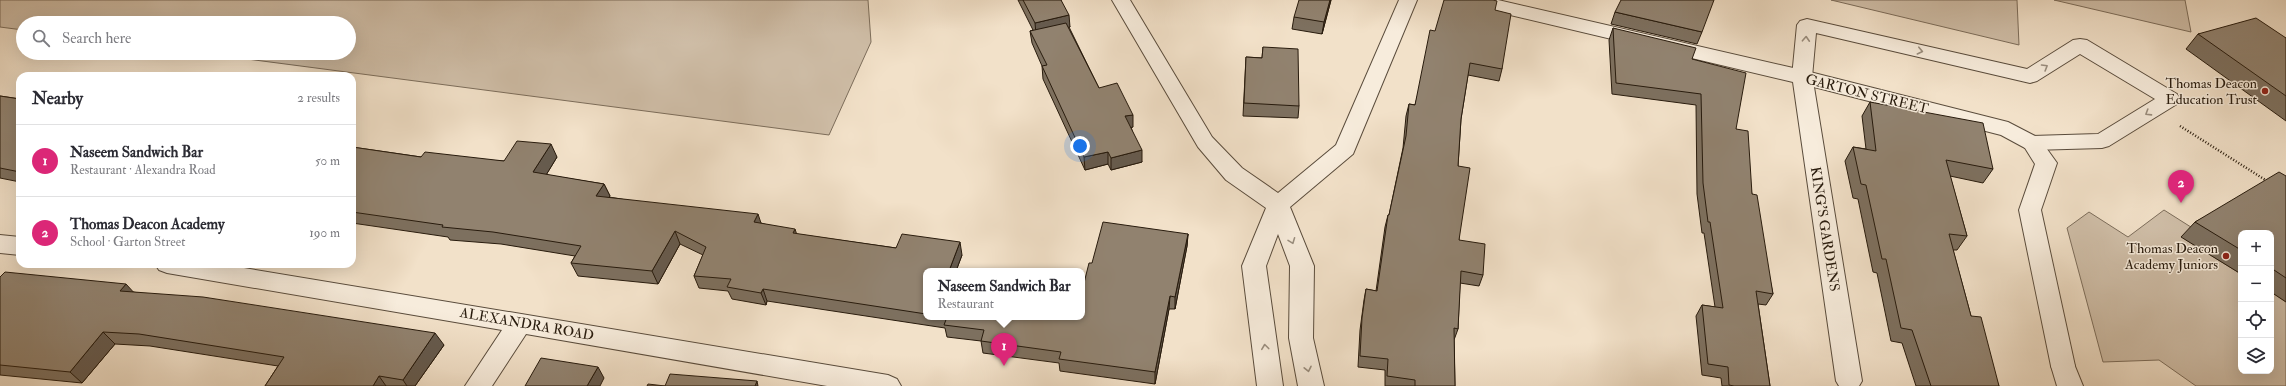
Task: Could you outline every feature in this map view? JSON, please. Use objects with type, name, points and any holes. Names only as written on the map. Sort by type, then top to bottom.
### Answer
[{"type":"street","points":[[1121,0],[1205,142],[1234,174],[1278,205],[1302,266],[1302,338],[1311,386]]},
{"type":"street","points":[[1269,386],[1254,266],[1278,205],[1316,175],[1345,149],[1408,0]]},
{"type":"street","name":"GARTON STREET","points":[[1472,0],[1802,77],[2008,129],[2032,143],[2046,163],[2030,210],[2067,376]]},
{"type":"street","name":"KING'S GARDENS","points":[[1849,381],[1802,77],[1807,25],[2030,76],[2080,45],[2170,99],[2151,110]]},
{"type":"street","points":[[2032,143],[2102,140],[2151,110]]},
{"type":"street","points":[[0,244],[16,246]]},
{"type":"street","name":"ALEXANDRA ROAD","points":[[191,268],[520,322],[888,386]]},
{"type":"street","points":[[478,386],[520,322]]},
{"type":"path","points":[[2151,110],[2274,184]]},
{"type":"shaded area","points":[[0,0],[868,0],[871,42],[829,135],[356,73],[356,72],[255,60],[356,60],[356,16],[16,16],[16,29],[0,27]]},
{"type":"shaded area","points":[[1831,0],[2017,0],[2019,45]]},
{"type":"shaded area","points":[[2054,0],[2185,0],[2191,32]]},
{"type":"shaded area","points":[[2164,210],[2194,229],[2183,238],[2238,272],[2238,374],[2274,374],[2274,294],[2286,302],[2286,386],[2196,386],[2159,360],[2103,362],[2067,228],[2089,212],[2128,237]]},
{"type":"building","points":[[1023,0],[1061,0],[1069,15],[1035,23]]},
{"type":"building","points":[[1299,0],[1330,0],[1324,22],[1294,17]]},
{"type":"building","points":[[1444,0],[1493,0],[1497,1],[1495,10],[1511,14],[1502,69],[1470,63],[1461,119],[1458,166],[1470,168],[1459,240],[1485,244],[1483,275],[1461,271],[1458,329],[1454,328],[1455,386],[1415,386],[1415,380],[1387,376],[1388,359],[1360,356],[1362,318],[1366,289],[1377,291],[1388,215],[1406,136],[1409,104],[1415,105],[1430,30],[1435,31]]},
{"type":"building","points":[[1621,0],[1714,0],[1702,32],[1615,12]]},
{"type":"building","points":[[2256,18],[2286,38],[2286,96],[2198,34]]},
{"type":"building","points":[[1066,23],[1099,88],[1117,83],[1133,115],[1125,116],[1142,150],[1111,158],[1108,152],[1084,157],[1042,66],[1047,65],[1030,31]]},
{"type":"building","points":[[1613,28],[1696,48],[1692,59],[1746,73],[1736,129],[1748,131],[1752,194],[1757,195],[1773,294],[1756,291],[1770,386],[1729,385],[1728,367],[1708,364],[1702,305],[1723,308],[1710,222],[1708,222],[1703,183],[1701,94],[1616,83]]},
{"type":"building","points":[[1263,47],[1298,49],[1299,106],[1244,103],[1246,57],[1262,58]]},
{"type":"building","points":[[0,96],[16,98],[16,171],[0,168]]},
{"type":"building","points":[[1870,102],[1983,123],[1993,169],[1946,160],[1967,236],[1949,234],[1971,316],[1981,317],[1999,386],[1931,386],[1912,330],[1901,328],[1886,259],[1882,259],[1866,185],[1861,184],[1853,147],[1876,151]]},
{"type":"building","points":[[517,141],[551,144],[533,172],[604,184],[596,196],[758,214],[754,222],[795,229],[793,233],[896,248],[902,234],[960,242],[950,268],[923,268],[923,314],[763,289],[761,293],[727,287],[731,279],[694,276],[706,247],[675,231],[652,271],[571,263],[581,246],[493,232],[442,227],[443,225],[356,213],[356,148],[421,157],[425,152],[504,161]]},
{"type":"building","name":"Thomas Deacon Academy Juniors","points":[[2279,172],[2286,176],[2286,278],[2274,270],[2274,230],[2238,230],[2238,248],[2195,222]]},
{"type":"building","points":[[1103,222],[1188,234],[1175,297],[1170,296],[1155,372],[1059,359],[1061,352],[981,341],[984,330],[944,325],[946,320],[1085,320],[1085,279],[1089,263],[1092,263]]},
{"type":"building","points":[[5,272],[126,284],[120,291],[203,297],[435,333],[403,380],[379,376],[373,386],[265,386],[284,357],[139,334],[103,332],[70,372],[0,365],[0,277]]},
{"type":"building","points":[[541,358],[598,367],[587,386],[525,386]]},
{"type":"building","points":[[670,374],[757,381],[755,386],[665,386]]},
{"type":"building","points":[[648,384],[665,386],[647,386]]},
{"type":"place","name":"Thomas Deacon Education Trust","points":[[2265,91]]},
{"type":"place","name":"Thomas Deacon Academy","points":[[2181,203]]},
{"type":"place","name":"Thomas Deacon Academy Juniors","points":[[2226,256]]},
{"type":"place","name":"Naseem Sandwich Bar","points":[[1004,366]]}]
